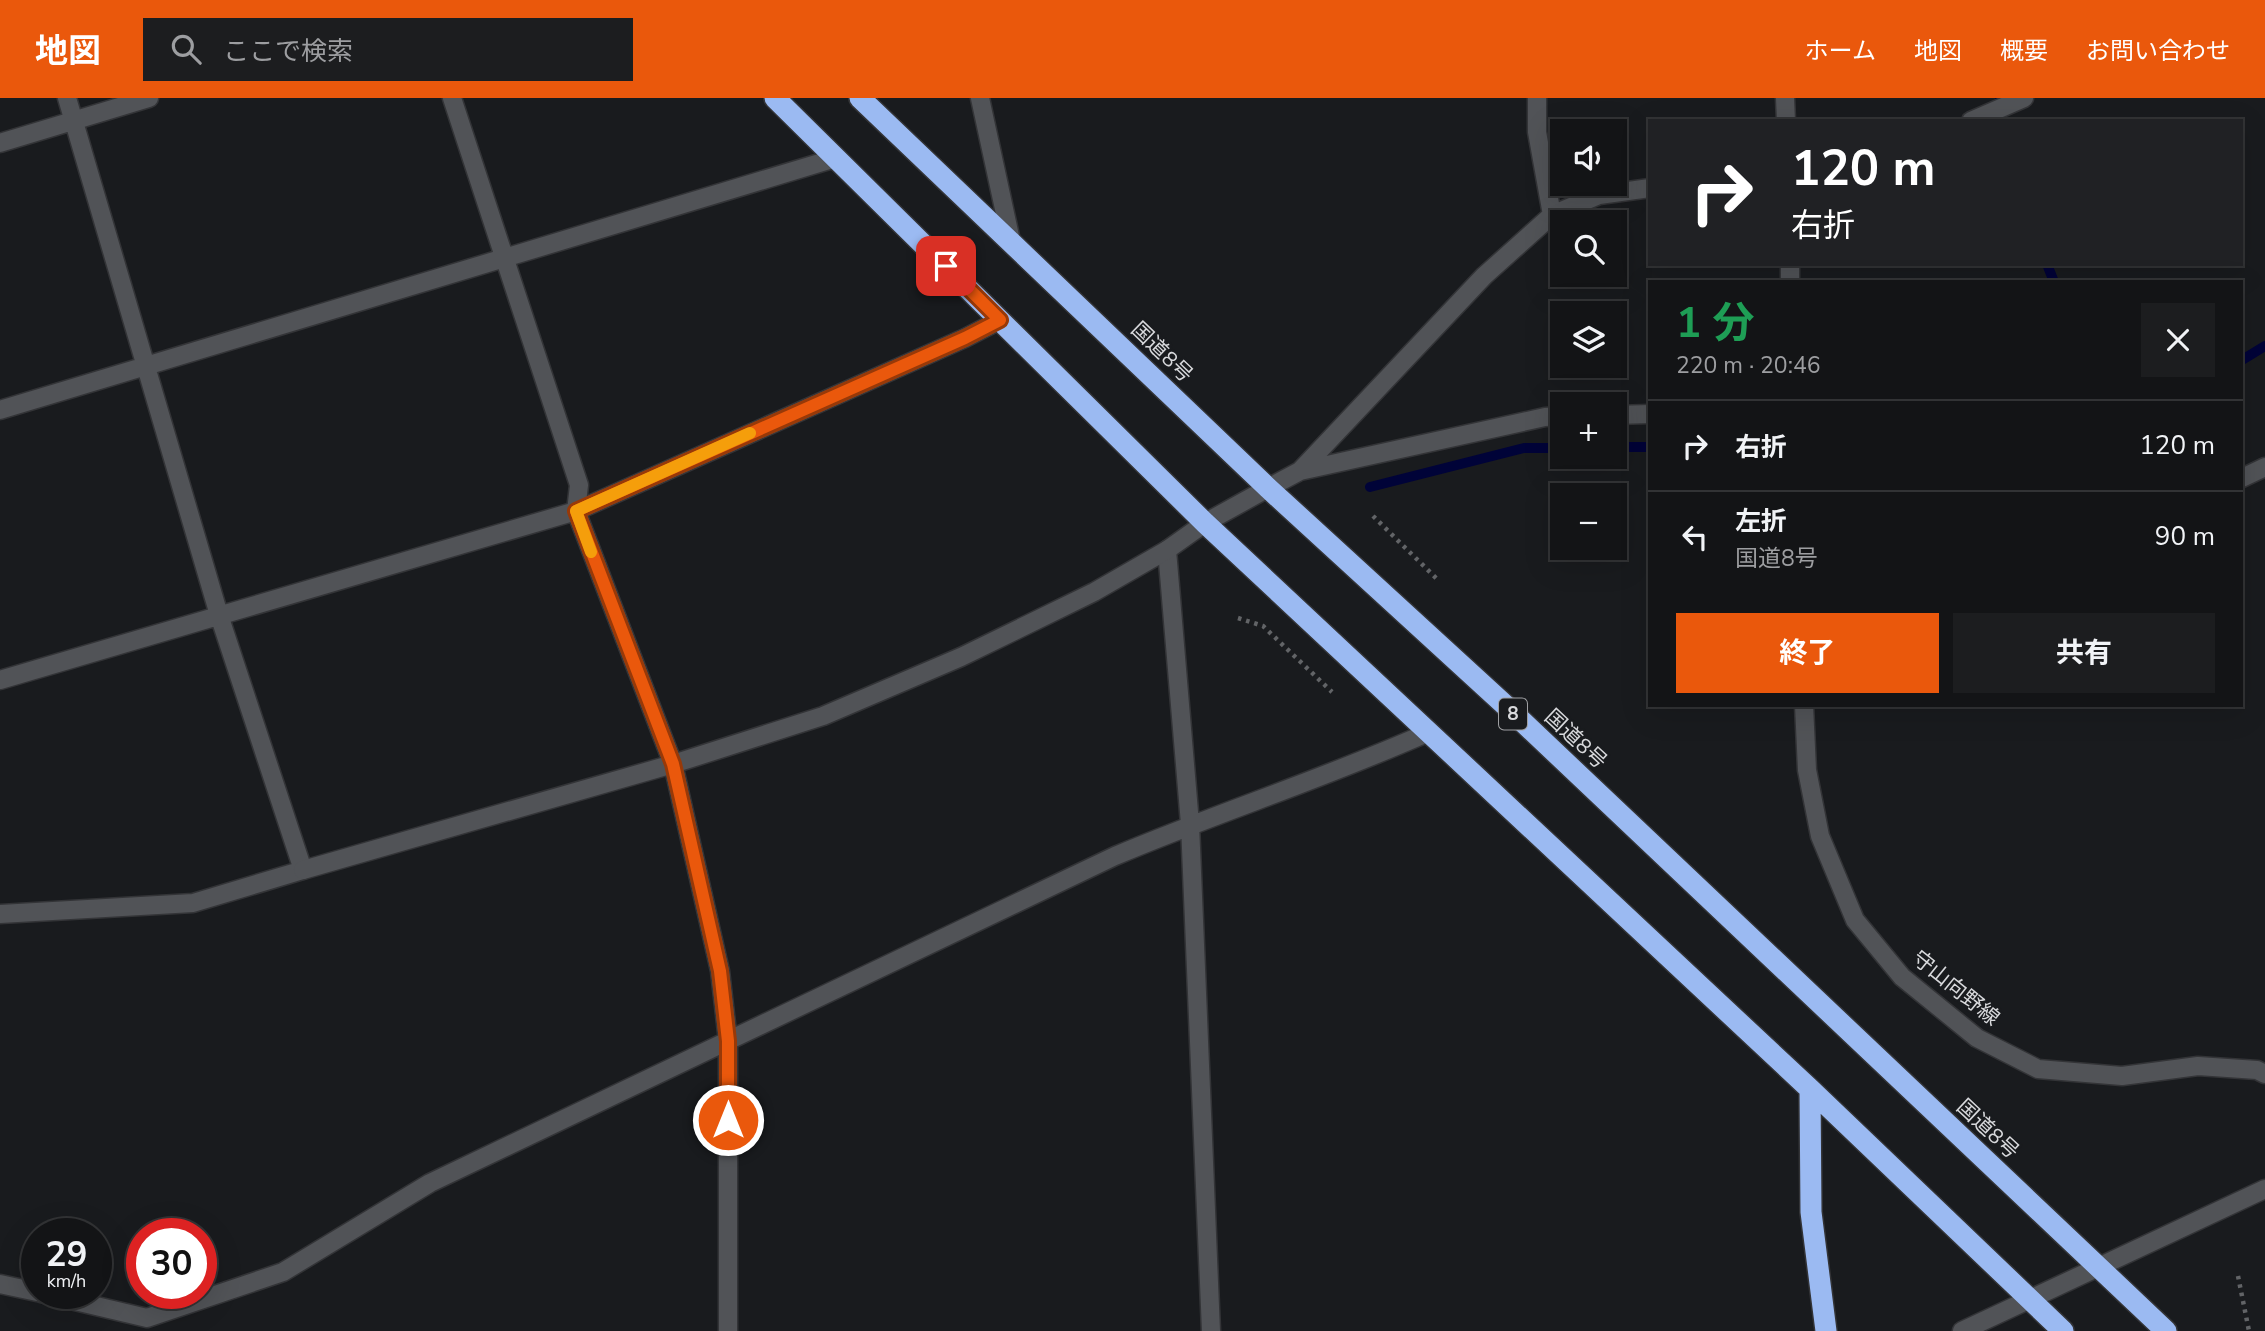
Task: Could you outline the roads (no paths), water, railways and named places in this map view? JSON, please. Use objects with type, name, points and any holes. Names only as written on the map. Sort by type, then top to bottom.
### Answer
[{"type":"highway","points":[[775,98],[1205,523],[1810,1089],[2063,1331]]},
{"type":"highway","name":"国道8号","points":[[871,102],[1268,488],[1506,706],[2166,1331]]},
{"type":"highway","points":[[1810,1089],[1811,1212],[1826,1331]]},
{"type":"street","points":[[67,98],[219,615],[303,870]]},
{"type":"street","points":[[0,143],[149,98]]},
{"type":"street","points":[[452,98],[579,485],[576,511],[673,764],[720,971],[728,1041],[728,1331]]},
{"type":"street","points":[[980,98],[1012,241]]},
{"type":"street","points":[[1537,98],[1537,132],[1551,210]]},
{"type":"street","points":[[1785,98],[1786,119]]},
{"type":"street","points":[[1976,119],[2024,98]]},
{"type":"street","points":[[0,410],[836,158]]},
{"type":"street","points":[[1564,210],[1598,195],[1648,188]]},
{"type":"street","points":[[1300,471],[1484,276],[1550,217]]},
{"type":"street","points":[[0,680],[576,511],[1000,320]]},
{"type":"street","points":[[1627,415],[1648,414]]},
{"type":"street","points":[[0,914],[193,903],[673,764],[823,716],[961,657],[1094,592],[1167,550],[1205,523],[1300,471],[1550,417]]},
{"type":"street","points":[[2243,478],[2265,467]]},
{"type":"street","points":[[1167,550],[1190,824],[1211,1331]]},
{"type":"street","name":"守山向野線","points":[[1804,707],[1807,770],[1821,836],[1855,920],[1902,977],[1977,1038],[2038,1069],[2122,1076],[2198,1066],[2257,1070],[2265,1074]]},
{"type":"street","points":[[108,1309],[147,1318],[283,1272],[430,1183],[1115,856],[1190,824],[1383,752],[1429,732]]},
{"type":"street","points":[[1962,1331],[2265,1189]]},
{"type":"street","points":[[0,1284],[21,1289]]},
{"type":"waterway","points":[[1999,119],[2000,98]]},
{"type":"waterway","points":[[2048,266],[2053,280]]},
{"type":"waterway","points":[[2243,359],[2265,346]]},
{"type":"waterway","points":[[1627,447],[1648,447]]},
{"type":"waterway","points":[[1370,487],[1524,448],[1550,448]]}]
